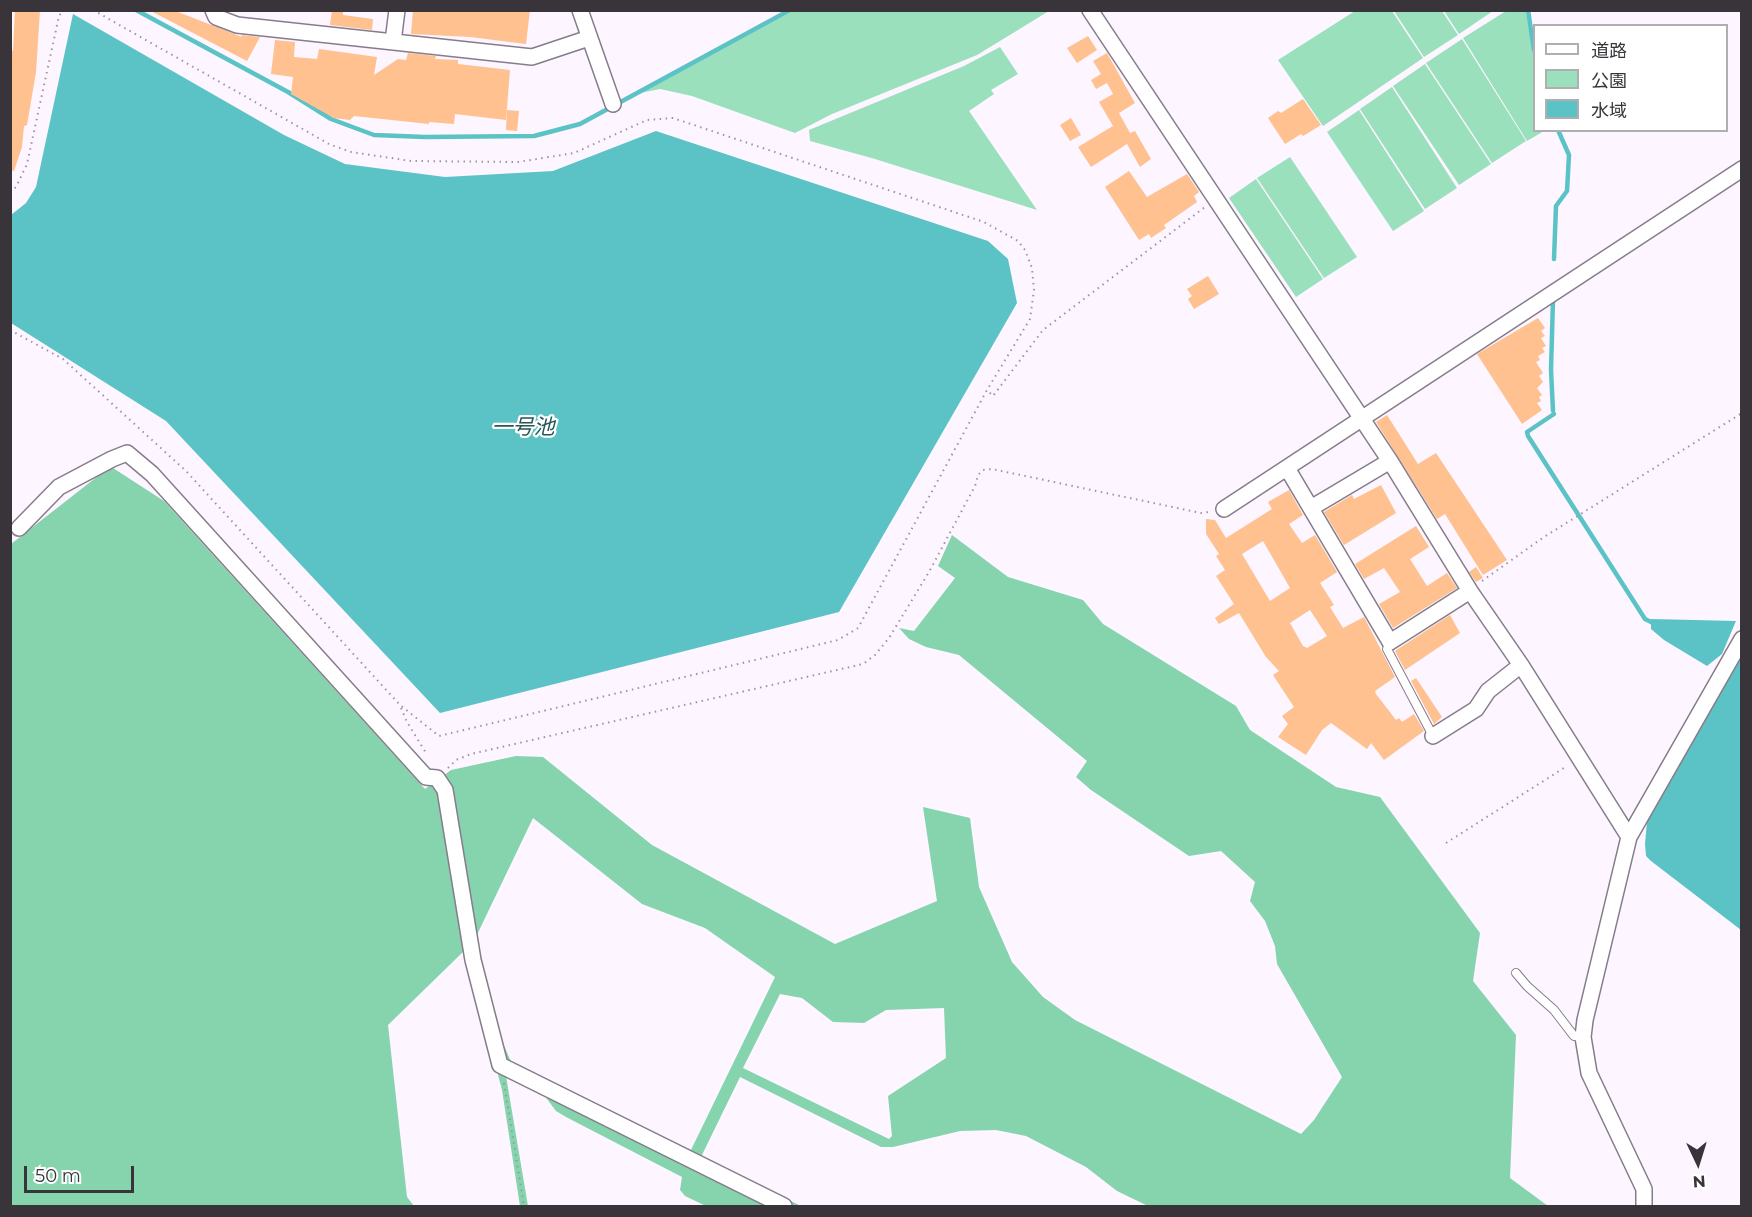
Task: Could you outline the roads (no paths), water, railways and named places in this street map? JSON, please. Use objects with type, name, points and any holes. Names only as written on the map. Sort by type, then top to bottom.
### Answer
[{"type":"street","points":[[213,10],[216,18],[237,25],[532,57],[583,40]]},
{"type":"street","points":[[393,42],[397,10]]},
{"type":"street","points":[[580,10],[612,104]]},
{"type":"street","points":[[1090,10],[1390,461],[1470,591],[1521,665],[1629,837]]},
{"type":"street","points":[[1224,509],[1742,169]]},
{"type":"street","points":[[19,528],[59,487],[127,453],[152,474],[426,777],[437,778],[445,790],[473,960],[500,1065],[784,1206]]},
{"type":"street","points":[[1311,508],[1390,461]]},
{"type":"street","points":[[1287,468],[1390,642],[1470,591]]},
{"type":"street","points":[[1644,1206],[1644,1189],[1589,1073],[1583,1037],[1585,1020],[1629,837],[1742,639]]},
{"type":"street","points":[[1433,736],[1476,709],[1488,691],[1521,665]]},
{"type":"lane","points":[[1390,642],[1387,649],[1433,736]]},
{"type":"lane","points":[[1516,973],[1554,1010],[1574,1036],[1583,1037]]},
{"type":"water","name":"一号池","points":[[73,14],[284,135],[345,164],[445,177],[553,171],[656,131],[988,241],[1008,259],[1017,303],[839,612],[440,713],[166,421],[11,323],[11,215],[26,203],[36,187]]},
{"type":"water","points":[[1651,619],[1736,621],[1722,654],[1707,666],[1664,640],[1651,629]]},
{"type":"water","points":[[1737,660],[1741,660],[1741,930],[1651,861],[1646,856],[1645,844],[1647,821]]},
{"type":"waterway","points":[[136,10],[288,92],[331,119],[374,135],[425,137],[534,136],[580,124],[790,10]]},
{"type":"waterway","points":[[1528,10],[1533,43]]},
{"type":"waterway","points":[[1554,259],[1556,206],[1567,191],[1569,155],[1559,132]]},
{"type":"waterway","points":[[1553,299],[1551,370],[1553,411]]},
{"type":"waterway","points":[[1554,414],[1527,432],[1528,436],[1645,619],[1655,624]]}]
